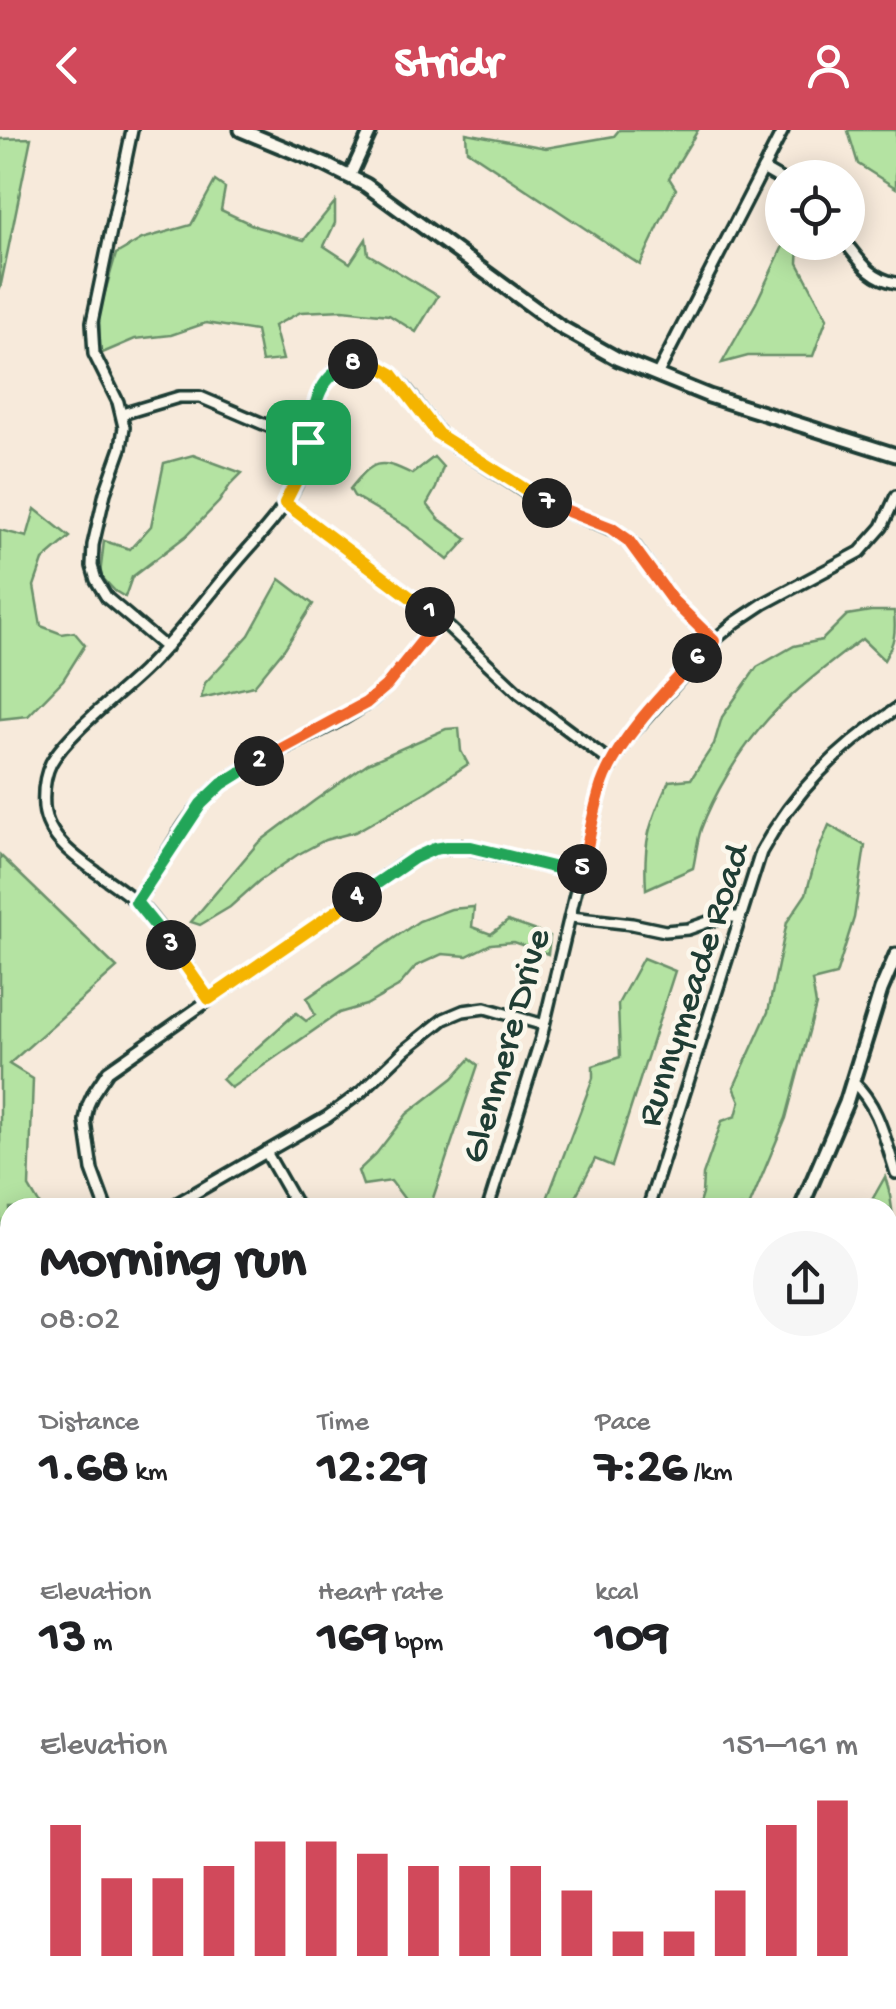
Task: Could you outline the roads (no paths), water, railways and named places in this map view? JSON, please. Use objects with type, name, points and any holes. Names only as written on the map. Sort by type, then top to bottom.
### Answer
[{"type":"main road","points":[[241,130],[350,176],[559,326],[618,359],[709,396],[896,455]]},
{"type":"main road","points":[[805,1198],[837,1126],[896,955]]},
{"type":"street","points":[[132,130],[92,333],[94,354],[124,426],[93,545],[92,566],[107,598],[166,648]]},
{"type":"street","points":[[350,176],[371,130]]},
{"type":"street","points":[[657,376],[783,130]]},
{"type":"street","points":[[860,260],[877,278],[896,283]]},
{"type":"street","points":[[209,999],[136,902],[58,840],[45,814],[46,776],[58,753],[166,648],[285,503],[300,473],[316,400],[330,375],[348,365],[375,364],[383,368],[449,442],[533,497],[611,528],[628,540],[672,600],[714,641]]},
{"type":"street","points":[[122,414],[179,398],[200,397],[308,442]]},
{"type":"street","name":"Glenmere Drive","points":[[491,1198],[544,1025],[602,783],[612,762],[627,739],[714,641],[763,604],[860,552],[882,527],[896,496]]},
{"type":"street","points":[[285,503],[440,619],[508,683],[612,762]]},
{"type":"street","points":[[136,902],[193,814],[210,795],[249,766],[366,703],[386,686],[440,619]]},
{"type":"street","name":"Runnymeade Road","points":[[651,1198],[761,852],[790,806],[816,775],[844,747],[896,709]]},
{"type":"street","points":[[102,1198],[86,1135],[88,1105],[108,1070],[403,864],[434,849],[460,846],[581,874]]},
{"type":"street","points":[[571,917],[665,931],[688,929],[722,917],[740,917]]},
{"type":"street","points":[[186,1198],[346,1104],[416,1040],[451,1016],[485,1008],[544,1025]]},
{"type":"street","points":[[853,1082],[874,1109],[896,1173]]},
{"type":"street","points":[[266,1152],[292,1198]]}]
